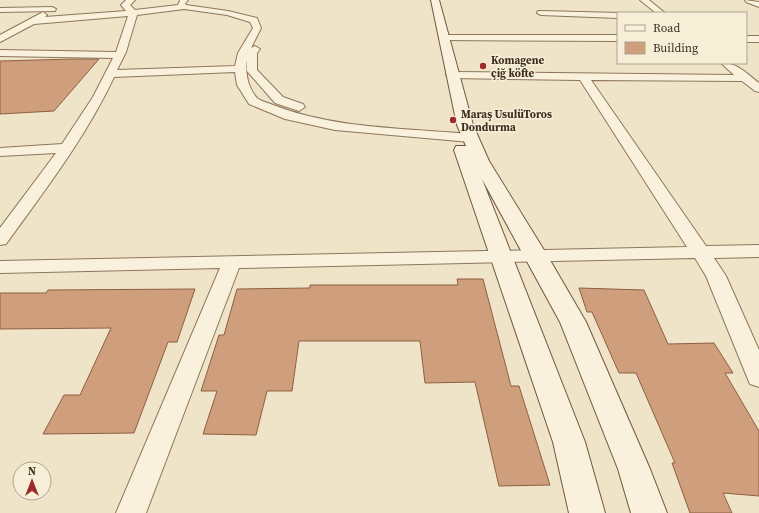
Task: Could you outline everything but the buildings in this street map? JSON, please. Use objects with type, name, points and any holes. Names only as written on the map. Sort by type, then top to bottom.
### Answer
[{"type":"street","points":[[435,0],[464,133],[502,256],[569,442],[587,513]]},
{"type":"street","points":[[644,0],[659,12]]},
{"type":"street","points":[[750,0],[759,5]]},
{"type":"street","points":[[33,21],[127,6],[184,4],[201,10],[228,12],[254,20],[258,28],[244,53],[240,69],[243,85],[253,101],[290,116],[335,126],[464,133]]},
{"type":"street","points":[[0,240],[66,148],[99,96],[119,55],[127,6]]},
{"type":"street","points":[[0,10],[56,9],[0,39]]},
{"type":"street","points":[[201,10],[233,10],[258,18],[266,24],[263,34],[252,53],[252,71],[279,100],[294,106],[329,113],[464,133]]},
{"type":"street","points":[[552,38],[539,10],[617,15]]},
{"type":"street","points":[[444,38],[617,38]]},
{"type":"street","points":[[747,39],[759,39]]},
{"type":"street","points":[[0,53],[119,55]]},
{"type":"street","points":[[727,64],[759,89]]},
{"type":"street","points":[[110,74],[240,69]]},
{"type":"street","points":[[452,75],[746,78]]},
{"type":"street","points":[[583,76],[698,252],[716,276],[759,377]]},
{"type":"street","points":[[464,133],[536,255],[573,322],[634,469],[649,513]]},
{"type":"street","points":[[0,152],[66,148]]},
{"type":"street","points":[[0,266],[759,250]]},
{"type":"street","points":[[131,513],[232,262]]},
{"type":"place","name":"Komagene çiğ köfte","points":[[483,66]]},
{"type":"place","name":"Maraş UsulüToros Dondurma","points":[[453,120]]}]
